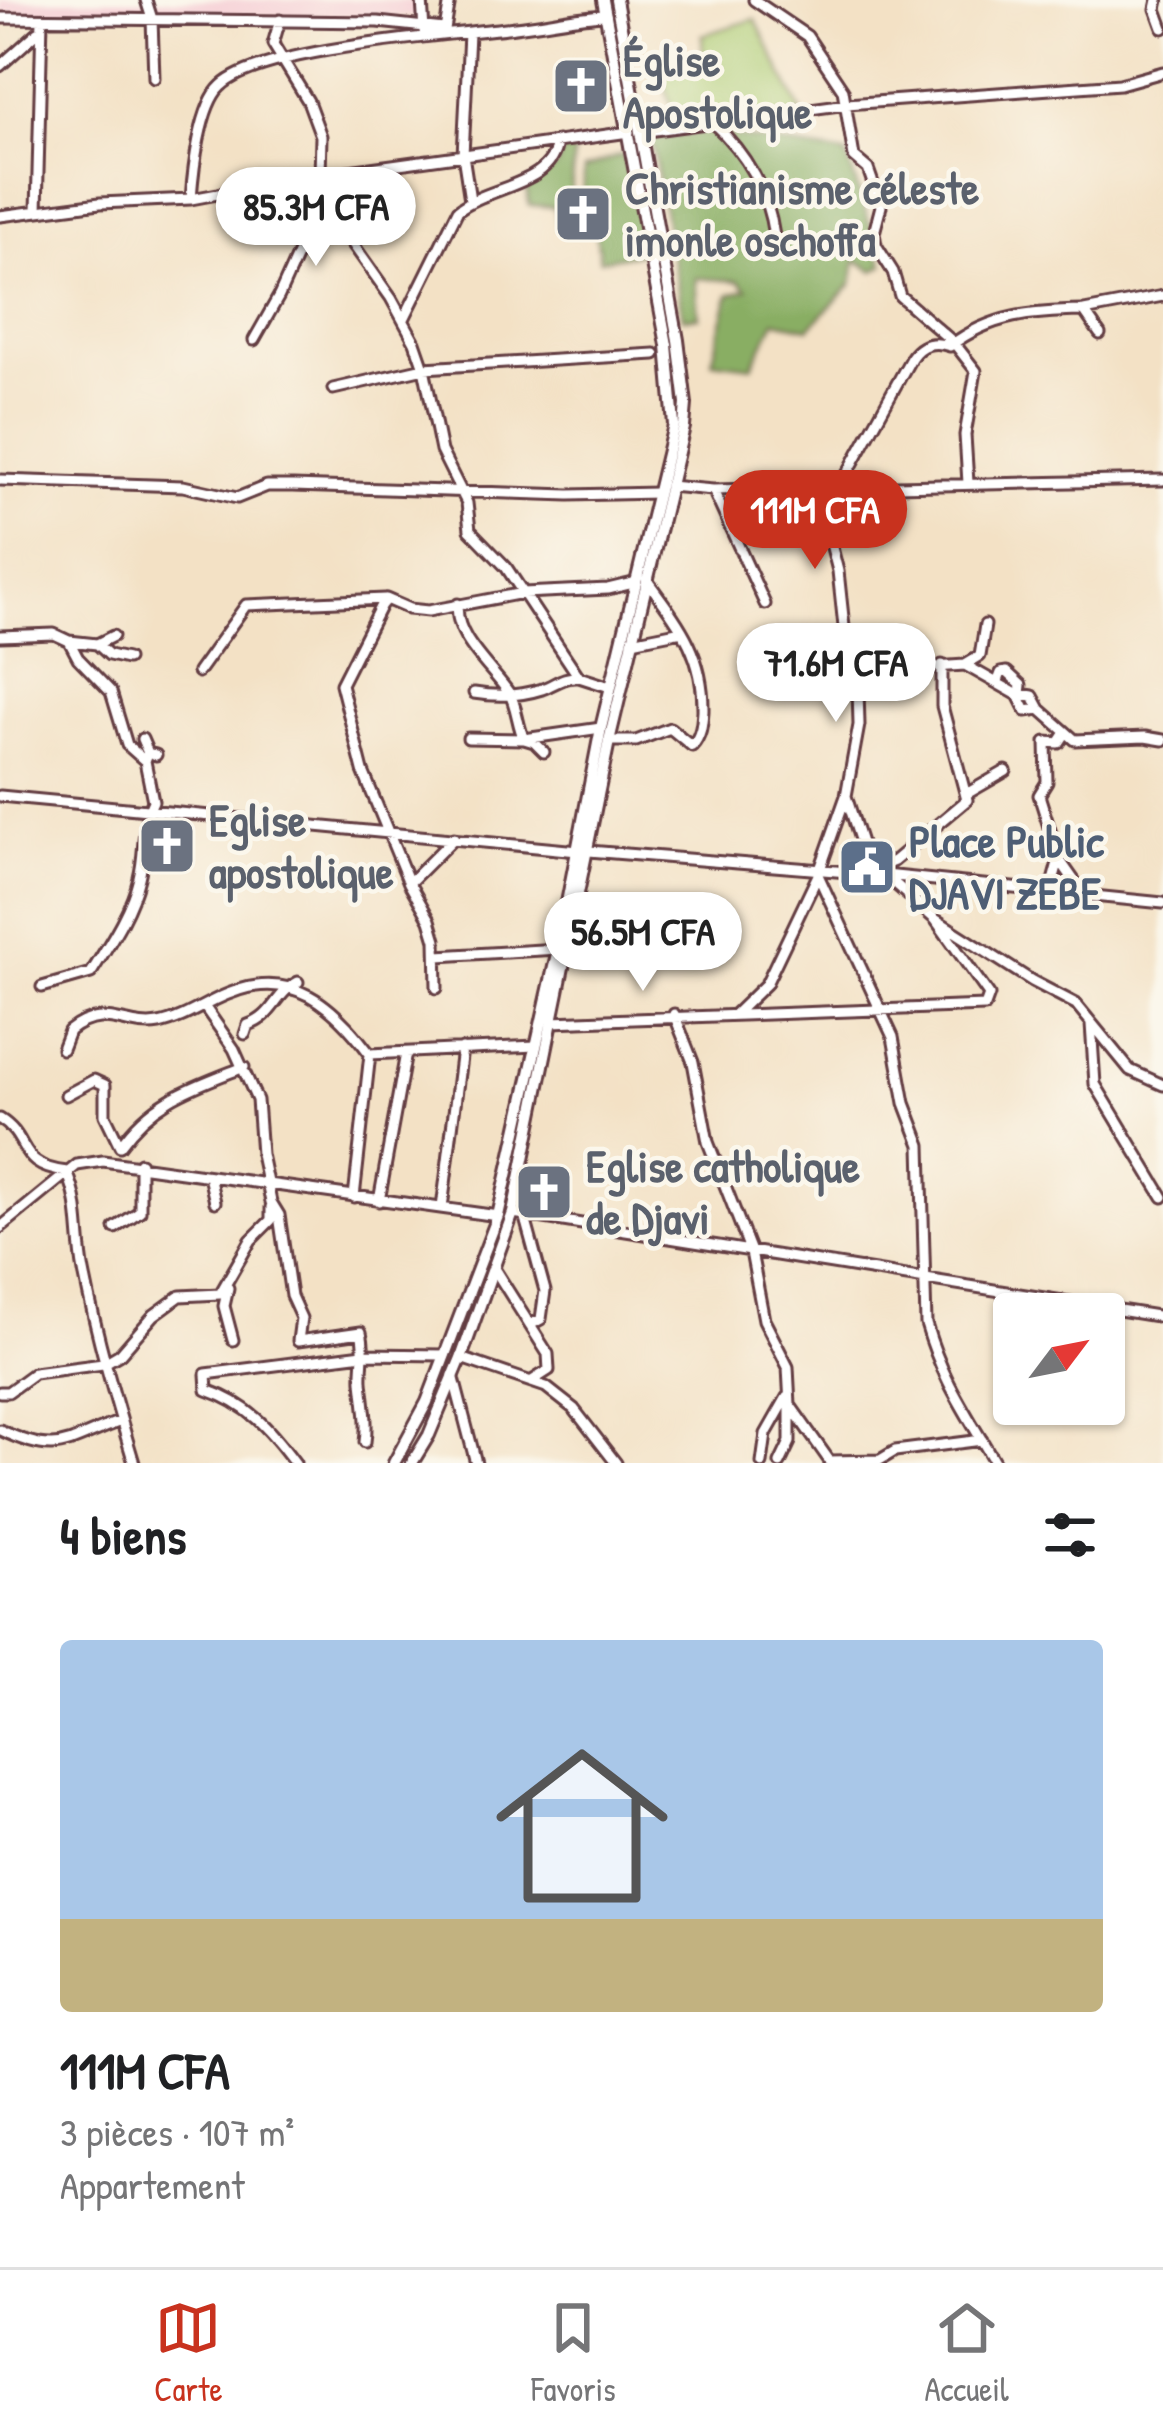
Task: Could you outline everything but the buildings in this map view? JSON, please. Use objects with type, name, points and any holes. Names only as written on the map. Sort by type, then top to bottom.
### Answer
[{"type":"main road","points":[[394,1463],[428,1402],[498,1216],[584,851],[610,687],[669,486],[686,404],[634,132],[603,0]]},
{"type":"main road","points":[[412,1463],[519,1215],[584,851],[674,425],[674,397],[616,0]]},
{"type":"street","points":[[146,0],[152,19],[154,78]]},
{"type":"street","points":[[422,0],[424,31]]},
{"type":"street","points":[[449,32],[450,0]]},
{"type":"street","points":[[754,0],[806,36],[843,90],[854,158],[868,169],[880,206],[876,245],[893,272],[900,296],[954,343],[976,371],[965,435],[968,483]]},
{"type":"street","points":[[1158,0],[1163,28]]},
{"type":"street","points":[[0,18],[280,20],[469,33],[606,15]]},
{"type":"street","points":[[37,211],[38,32],[42,19]]},
{"type":"street","points":[[280,20],[273,44],[308,101],[318,128],[320,175],[353,247],[404,319],[424,368],[441,451],[467,503],[470,530],[498,556],[578,677]]},
{"type":"street","points":[[191,199],[199,144],[216,92],[251,68],[424,31]]},
{"type":"street","points":[[0,66],[38,32]]},
{"type":"street","points":[[469,33],[463,154],[470,200]]},
{"type":"street","points":[[0,216],[100,202],[191,199],[463,154],[847,104],[1120,84],[1163,72]]},
{"type":"street","points":[[712,122],[732,140],[767,200],[774,236]]},
{"type":"street","points":[[404,319],[451,218],[470,200],[550,164],[557,141]]},
{"type":"street","points":[[254,340],[334,174]]},
{"type":"street","points":[[821,507],[841,485],[916,351],[934,343],[947,346],[997,319],[1084,311],[1163,296]]},
{"type":"street","points":[[1084,311],[1100,334]]},
{"type":"street","points":[[333,389],[424,368],[655,354]]},
{"type":"street","points":[[0,480],[183,486],[237,499],[267,486],[657,494]]},
{"type":"street","points":[[669,486],[713,490],[1163,481]]},
{"type":"street","points":[[734,1015],[766,984],[818,872],[846,796],[860,710],[842,621],[838,571],[816,485]]},
{"type":"street","points":[[713,490],[765,604]]},
{"type":"street","points":[[198,672],[246,604],[386,599],[419,611],[523,593],[608,589],[640,581],[682,631],[704,679],[702,724],[695,745],[687,745],[670,728],[637,741],[609,741]]},
{"type":"street","points":[[386,599],[341,684],[363,771],[385,831],[430,920],[438,956],[437,988]]},
{"type":"street","points":[[458,604],[458,621],[478,652],[478,661],[510,694],[524,740]]},
{"type":"street","points":[[964,665],[980,656],[985,625]]},
{"type":"street","points":[[632,641],[682,631]]},
{"type":"street","points":[[0,635],[54,634],[97,644],[113,636]]},
{"type":"street","points":[[69,641],[78,658],[111,692],[128,745],[149,756]]},
{"type":"street","points":[[97,644],[109,655],[127,659]]},
{"type":"street","points":[[816,673],[831,663],[852,663],[874,671],[964,665],[1019,695],[1026,711],[1040,709],[1076,740],[1144,736],[1163,740]]},
{"type":"street","points":[[882,871],[967,800],[942,706],[942,665]]},
{"type":"street","points":[[474,694],[498,698],[578,677],[610,687]]},
{"type":"street","points":[[524,740],[601,728]]},
{"type":"street","points":[[1065,734],[1059,743],[1046,742],[1047,782],[1039,795],[1059,859],[1085,896]]},
{"type":"street","points":[[468,738],[524,740],[544,752]]},
{"type":"street","points":[[42,987],[91,974],[140,875],[147,812],[153,801],[149,756],[142,739]]},
{"type":"street","points":[[968,793],[1006,771]]},
{"type":"street","points":[[0,796],[818,872],[882,871],[1163,903]]},
{"type":"street","points":[[846,796],[863,849],[882,871],[935,919],[1032,981],[1061,994],[1130,1070],[1163,1085]]},
{"type":"street","points":[[410,884],[454,838]]},
{"type":"street","points":[[1050,892],[1059,859]]},
{"type":"street","points":[[818,872],[893,1037],[905,1103],[921,1145],[926,1324],[941,1372],[994,1463]]},
{"type":"street","points":[[551,1022],[989,1003],[989,995],[935,919]]},
{"type":"street","points":[[438,956],[558,949]]},
{"type":"street","points":[[245,1034],[248,1024],[272,1012],[293,984]]},
{"type":"street","points":[[62,1048],[69,1031],[95,1018],[153,1025],[251,987],[293,984],[327,1004],[370,1054],[354,1197]]},
{"type":"street","points":[[0,1392],[8,1392],[34,1373],[103,1364],[120,1354],[166,1304],[194,1292],[220,1294],[250,1240],[272,1220],[256,1100],[244,1067],[204,1006]]},
{"type":"street","points":[[674,1015],[693,1062],[708,1142],[751,1252],[764,1320],[788,1367],[790,1442],[780,1463]]},
{"type":"street","points":[[1091,1022],[1095,1084],[1163,1196]]},
{"type":"street","points":[[370,1054],[535,1046]]},
{"type":"street","points":[[442,1208],[462,1049]]},
{"type":"street","points":[[379,1201],[406,1053]]},
{"type":"street","points":[[120,1146],[152,1108],[244,1067]]},
{"type":"street","points":[[65,1095],[94,1080],[105,1085],[105,1115],[126,1162]]},
{"type":"street","points":[[0,1119],[39,1166],[67,1172]]},
{"type":"street","points":[[0,1228],[77,1165],[104,1161],[498,1216]]},
{"type":"street","points":[[115,1228],[140,1211],[140,1163]]},
{"type":"street","points":[[67,1172],[80,1203],[82,1267],[103,1364],[134,1463]]},
{"type":"street","points":[[209,1176],[214,1202]]},
{"type":"street","points":[[271,1202],[279,1215],[291,1296],[301,1318],[298,1341],[361,1332],[368,1419],[365,1442]]},
{"type":"street","points":[[530,1324],[541,1319],[545,1292],[519,1215],[1163,1317]]},
{"type":"street","points":[[495,1270],[550,1364],[543,1376],[532,1381]]},
{"type":"street","points":[[233,1340],[224,1306],[234,1273]]},
{"type":"street","points":[[295,1463],[260,1419],[235,1400],[207,1390],[206,1374],[364,1354],[445,1355]]},
{"type":"street","points":[[461,1358],[532,1381],[574,1409],[616,1463]]},
{"type":"street","points":[[453,1375],[476,1463]]},
{"type":"street","points":[[789,1399],[830,1462],[880,1460],[895,1451],[982,1440]]},
{"type":"street","points":[[762,1463],[766,1434],[789,1399]]},
{"type":"street","points":[[0,1430],[33,1446],[61,1446],[122,1421]]},
{"type":"shaded area","points":[[0,0],[419,0],[419,17],[0,14]]},
{"type":"green space","points":[[755,19],[802,113],[683,127],[673,112],[661,72],[703,63],[702,35]]},
{"type":"green space","points":[[712,133],[846,154],[884,265],[874,271],[856,260],[852,284],[809,328],[775,321],[752,366],[712,361],[729,295],[747,289],[739,281],[696,278],[699,317],[683,318],[651,138]]},
{"type":"green space","points":[[564,149],[574,152],[571,194],[582,194],[584,169],[623,154],[646,252],[600,260],[595,231],[558,228],[555,207],[529,205],[526,184],[556,167]]},
{"type":"place","name":"Église Apostolique","points":[[581,86]]},
{"type":"place","name":"Christianisme céleste imonle oschoffa","points":[[583,214]]},
{"type":"place","name":"Eglise apostolique","points":[[167,846]]},
{"type":"place","name":"Place Public DJAVI ZEBE","points":[[867,867]]},
{"type":"place","name":"Eglise catholique de Djavi","points":[[544,1192]]}]
